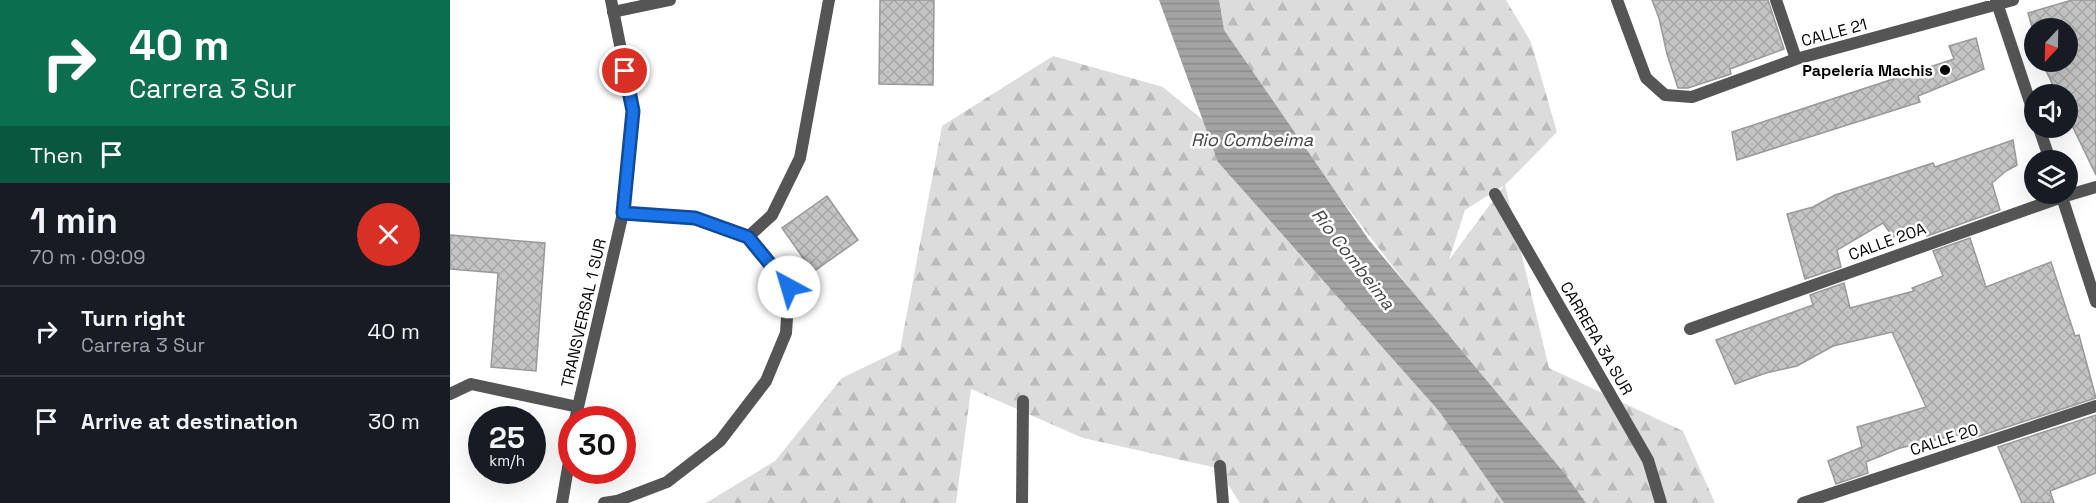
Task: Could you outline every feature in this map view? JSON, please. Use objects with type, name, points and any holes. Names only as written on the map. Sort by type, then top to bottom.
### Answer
[{"type":"street","points":[[612,6],[669,0]]},
{"type":"street","points":[[748,237],[772,215],[800,158],[830,0]]},
{"type":"street","name":"CALLE 21","points":[[1617,0],[1646,78],[1665,95],[1692,97],[1796,59],[1997,2],[2013,0]]},
{"type":"street","points":[[1776,0],[1796,59]]},
{"type":"street","points":[[1997,2],[2024,84]]},
{"type":"street","name":"TRANSVERSAL 1 SUR","points":[[578,406],[623,213],[633,111],[612,6]]},
{"type":"street","name":"CALLE 20A","points":[[2078,191],[2096,187]]},
{"type":"street","name":"CARRERA 3A SUR","points":[[1495,194],[1648,460],[1661,503]]},
{"type":"street","name":"CALLE 20A","points":[[1690,329],[2036,204]]},
{"type":"street","points":[[2064,204],[2096,302]]},
{"type":"street","points":[[604,503],[617,501],[667,482],[720,441],[766,381],[786,333],[789,287],[748,237],[695,218],[623,213]]},
{"type":"street","points":[[450,394],[471,384],[573,406]]},
{"type":"street","points":[[1022,503],[1023,400]]},
{"type":"street","name":"CALLE 20","points":[[1803,503],[2096,406]]},
{"type":"street","points":[[1220,466],[1223,503]]},
{"type":"street","points":[[562,503],[565,484]]},
{"type":"green space","points":[[1209,0],[1506,0],[1531,42],[1557,132],[1505,185],[1549,368],[1683,431],[1715,503],[1240,503],[1217,468],[1083,438],[971,389],[956,503],[706,503],[775,461],[842,378],[900,350],[942,126],[1053,56],[1163,87],[1417,298],[1338,195],[1212,19]],"holes":[[[1503,187],[1449,260],[1465,210]]]},
{"type":"water","name":"Rio Combeima","points":[[1159,0],[1219,0],[1224,30],[1369,240],[1565,474],[1586,503],[1504,503],[1439,411],[1218,162]]},
{"type":"building","points":[[880,0],[934,0],[933,85],[879,84]]},
{"type":"building","points":[[1652,0],[1768,0],[1784,49],[1730,69],[1731,74],[1688,88],[1678,88]]},
{"type":"building","points":[[2072,0],[2096,0],[2096,175],[2078,138],[2078,84],[2052,84],[2047,72],[2078,72],[2078,18],[2029,18],[2028,13]]},
{"type":"building","points":[[1976,38],[1984,69],[1918,96],[1920,102],[1737,160],[1732,132],[1954,59],[1949,46]]},
{"type":"building","points":[[2013,140],[2017,165],[1992,183],[2000,210],[1927,236],[1924,227],[1893,237],[1883,223],[1837,250],[1841,267],[1805,279],[1787,214],[1813,207],[1835,195],[1933,163],[1935,167]]},
{"type":"building","points":[[827,196],[858,240],[813,272],[782,228]]},
{"type":"building","points":[[450,235],[545,243],[536,371],[491,367],[498,273],[450,269]]},
{"type":"building","points":[[1970,238],[1986,287],[2051,262],[2075,336],[2079,335],[2096,398],[1964,441],[1962,434],[1900,448],[1866,462],[1868,473],[1836,484],[1828,461],[1862,447],[1857,427],[1926,407],[1892,332],[1833,346],[1797,366],[1766,373],[1735,384],[1716,340],[1813,305],[1810,295],[1844,283],[1850,308],[1914,291],[1912,288],[1943,276],[1933,251]]},
{"type":"building","points":[[2096,415],[2096,473],[2050,491],[2054,503],[2022,503],[1998,447]]},
{"type":"place","name":"Papelería Machis","points":[[1945,70]]},
{"type":"route","points":[[625,71],[633,111],[623,213],[695,218],[748,237],[789,287]]},
{"type":"water label","name":"Río Combeima","points":[[1353,259]]}]
